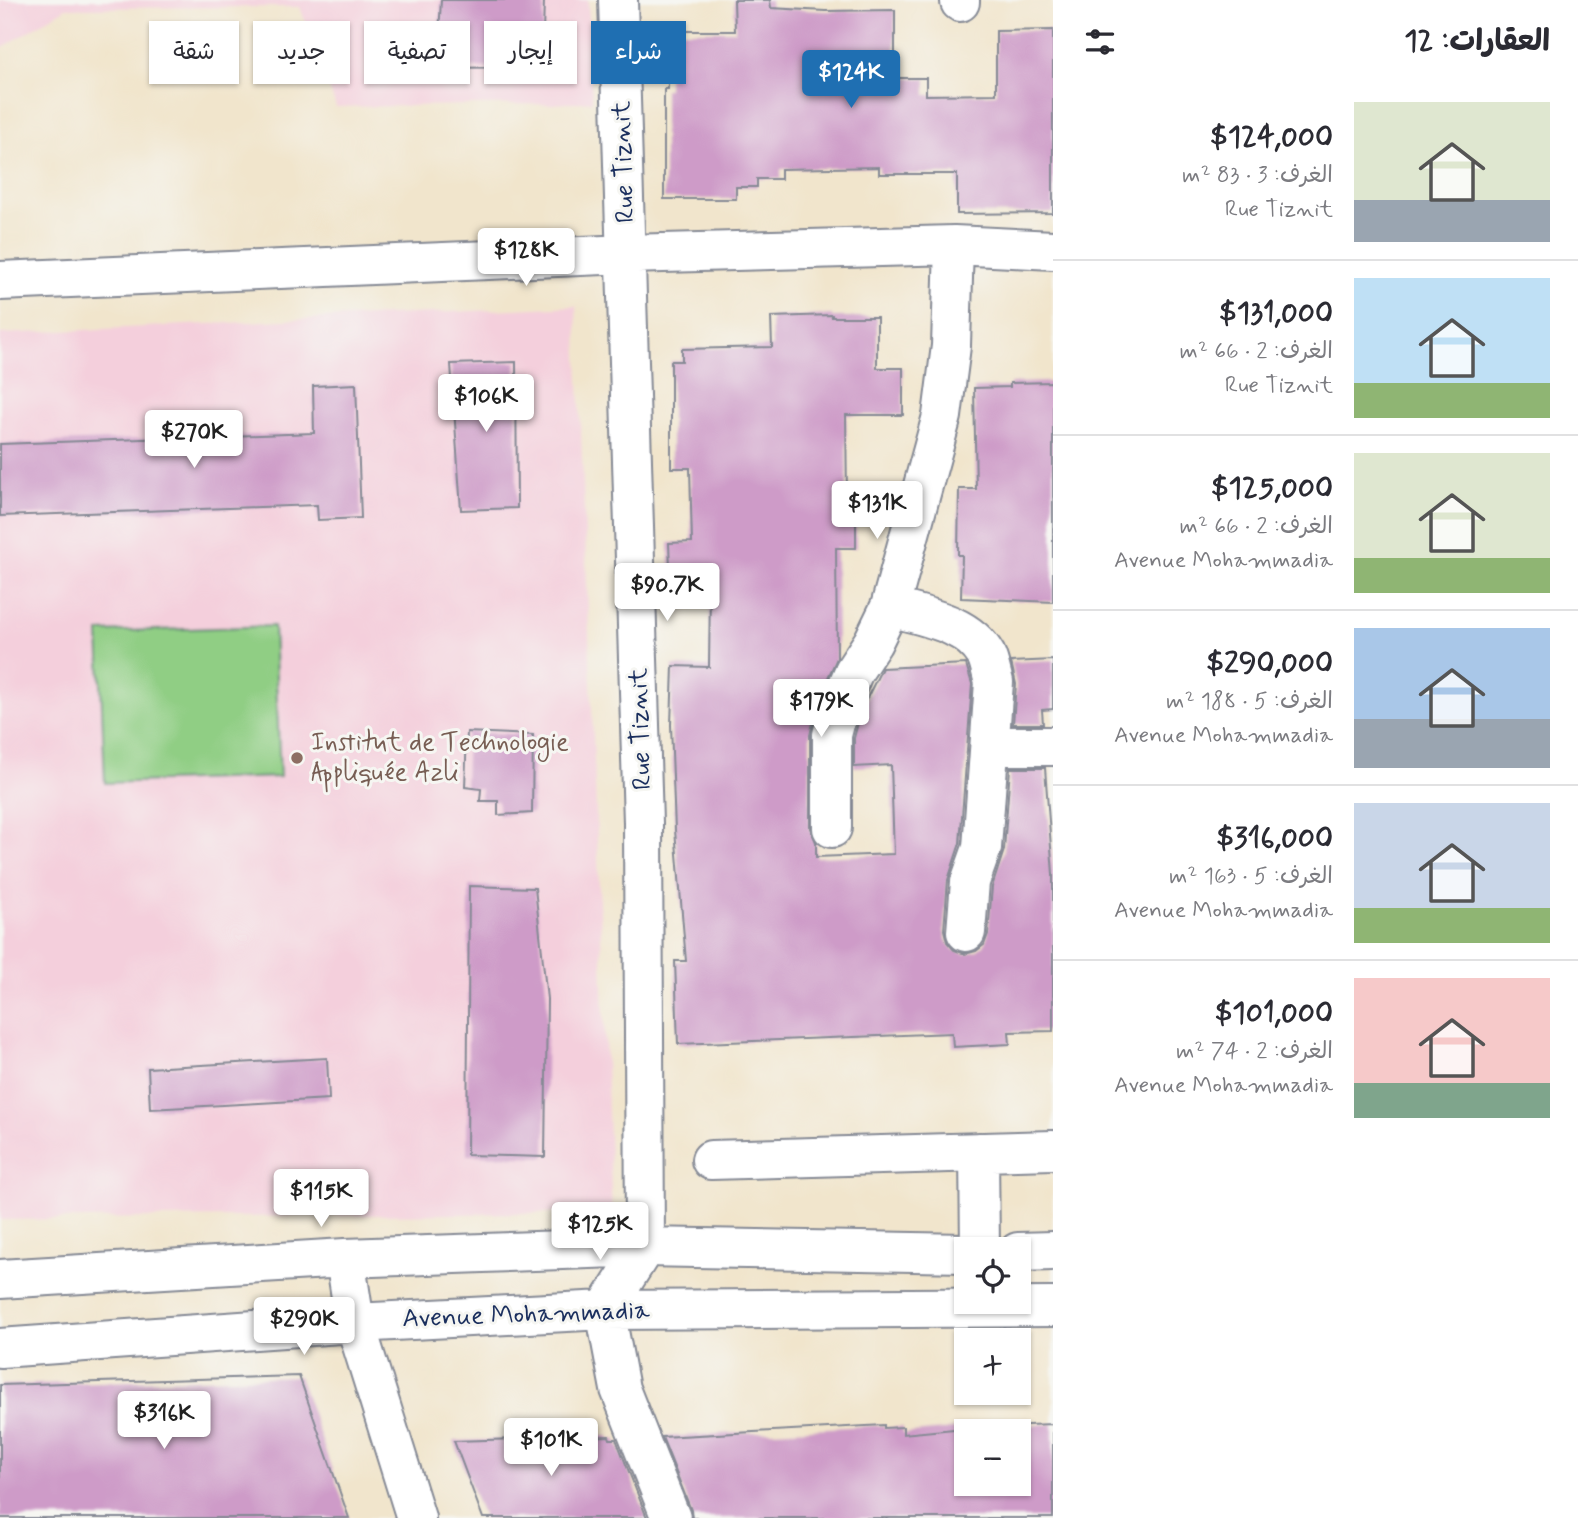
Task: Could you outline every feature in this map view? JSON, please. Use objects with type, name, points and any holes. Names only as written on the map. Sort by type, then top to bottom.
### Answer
[{"type":"street","name":"Rue Tiznit","points":[[618,0],[643,823],[645,1247]]},
{"type":"street","points":[[832,828],[832,735],[841,701],[854,671],[873,642],[890,607],[942,416],[951,346],[954,245]]},
{"type":"street","points":[[0,281],[627,254],[954,245],[1053,250]]},
{"type":"street","points":[[890,607],[951,625],[974,639],[987,657],[994,682],[982,848],[970,882],[967,932]]},
{"type":"street","points":[[991,746],[1053,746]]},
{"type":"street","points":[[711,1160],[1053,1150]]},
{"type":"street","points":[[979,1152],[980,1237]]},
{"type":"street","points":[[0,1279],[345,1258],[645,1247],[954,1253]]},
{"type":"street","points":[[645,1247],[605,1310],[620,1389],[671,1518]]},
{"type":"street","points":[[1031,1252],[1053,1251]]},
{"type":"street","points":[[345,1258],[355,1323],[416,1518]]},
{"type":"street","name":"Avenue Mohammadia","points":[[0,1348],[355,1323],[605,1310],[1053,1307]]},
{"type":"shaded area","points":[[0,0],[588,0],[592,101],[554,104],[336,107],[328,84],[350,84],[350,21],[305,21],[300,7],[66,8],[0,49]]},
{"type":"shaded area","name":"Institut de Technologie Appliquée Azli","points":[[576,306],[612,1212],[0,1220],[0,334]]},
{"type":"green space","points":[[274,626],[280,777],[105,783],[99,632]]},
{"type":"building","points":[[441,0],[544,0],[543,21],[484,21],[484,68],[470,68],[470,21],[440,21]]},
{"type":"building","points":[[734,0],[770,0],[771,8],[825,11],[895,10],[895,78],[926,78],[926,95],[996,94],[996,31],[1053,30],[1053,213],[957,214],[957,174],[879,174],[879,167],[781,169],[781,179],[757,179],[757,187],[736,187],[736,199],[664,199],[664,89],[668,89],[668,84],[686,84],[686,31],[735,31]]},
{"type":"building","points":[[771,317],[877,317],[877,368],[903,368],[903,415],[846,415],[847,497],[856,497],[856,548],[836,548],[837,658],[820,695],[810,735],[810,828],[816,842],[816,857],[894,854],[891,765],[854,767],[854,738],[862,708],[882,668],[966,664],[972,684],[960,843],[948,880],[944,930],[947,942],[954,950],[965,954],[976,951],[984,945],[988,934],[992,887],[1004,850],[1010,768],[1045,768],[1053,874],[1053,1031],[1009,1032],[1010,1044],[953,1047],[952,1033],[678,1044],[675,961],[686,961],[675,830],[671,725],[673,666],[709,667],[710,590],[671,591],[669,543],[692,542],[690,468],[671,468],[671,361],[682,361],[682,349],[772,347]]},
{"type":"building","points":[[516,362],[517,508],[461,510],[451,364]]},
{"type":"building","points":[[1053,382],[1053,602],[961,598],[962,555],[958,555],[959,489],[976,489],[974,388],[1010,387],[1010,383]]},
{"type":"building","points":[[356,384],[361,518],[318,520],[317,505],[0,516],[0,444],[314,433],[313,386]]},
{"type":"building","points":[[1053,660],[1053,709],[1042,710],[1043,724],[1013,724],[1016,684],[1011,662]]},
{"type":"building","points":[[467,732],[533,735],[532,813],[498,815],[498,801],[480,801],[481,789],[465,787]]},
{"type":"building","points":[[469,886],[535,888],[547,999],[545,1157],[467,1155]]},
{"type":"building","points":[[327,1058],[329,1099],[150,1109],[148,1068]]},
{"type":"building","points":[[299,1376],[349,1518],[0,1518],[0,1385]]},
{"type":"building","points":[[1053,1424],[1053,1518],[692,1518],[662,1437],[884,1425],[884,1428],[903,1427],[903,1434],[954,1429],[954,1496],[1031,1496],[1031,1425]]},
{"type":"building","points":[[609,1436],[610,1439],[616,1439],[647,1518],[483,1518],[454,1441]]},
{"type":"place","name":"Institut de Technologie Appliquée Azli","points":[[297,758]]}]
